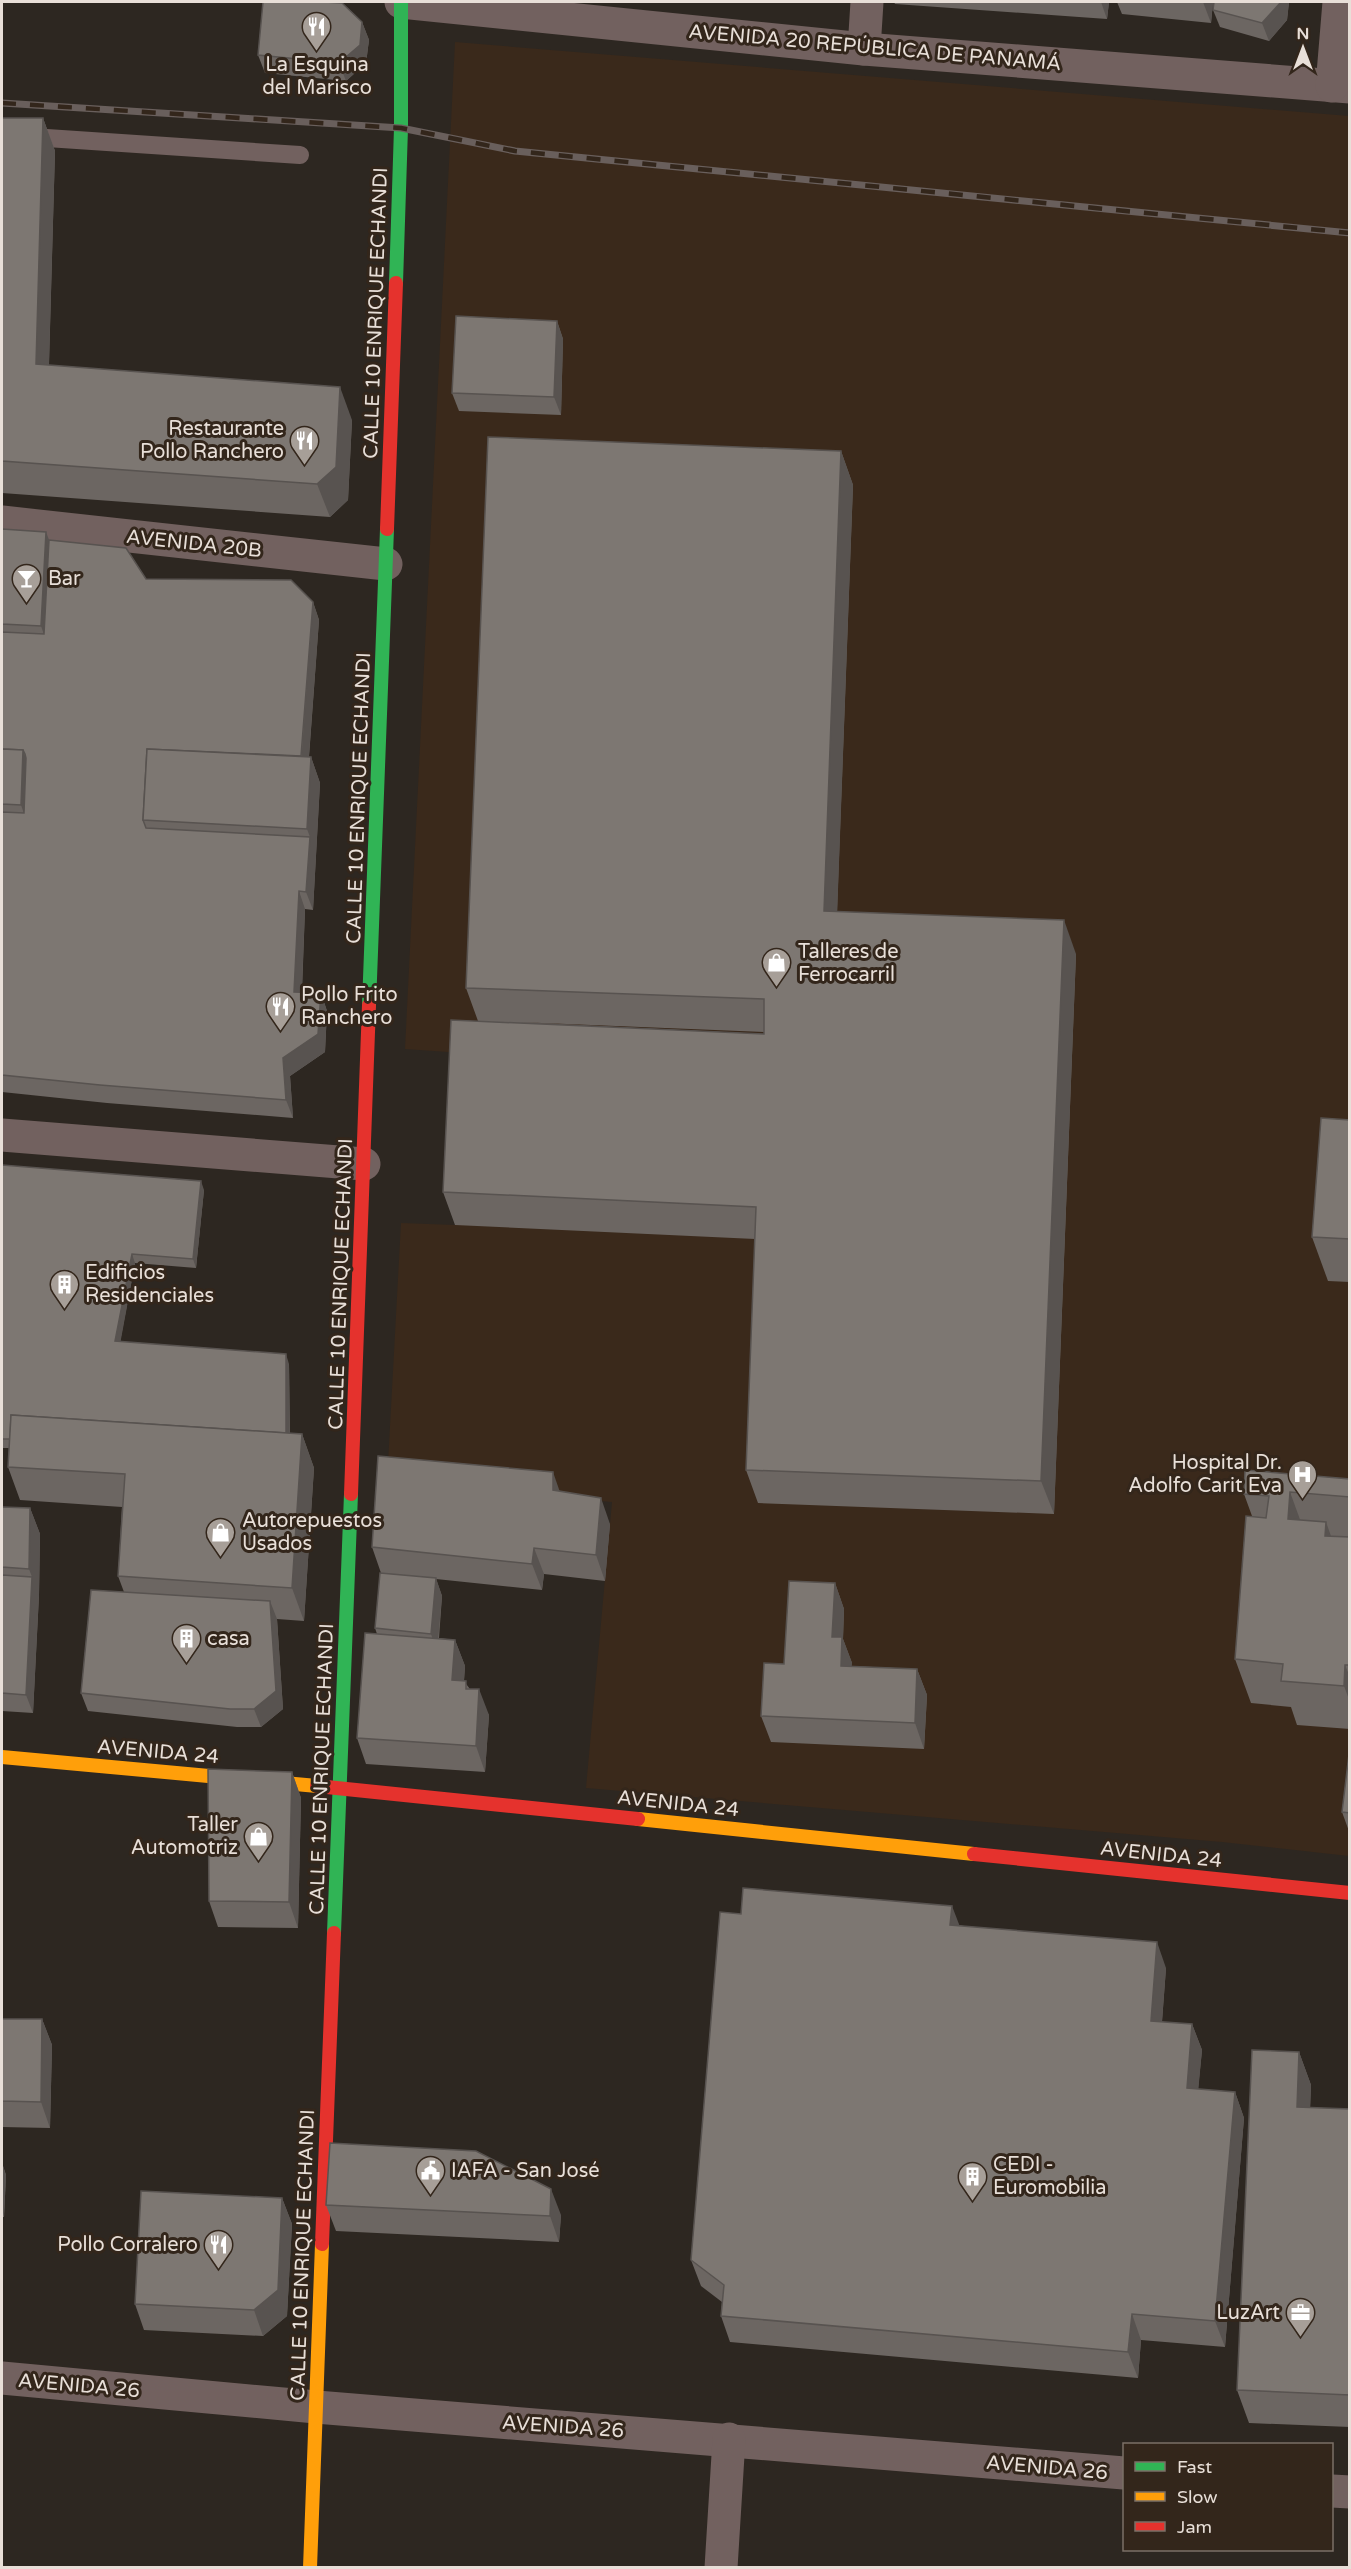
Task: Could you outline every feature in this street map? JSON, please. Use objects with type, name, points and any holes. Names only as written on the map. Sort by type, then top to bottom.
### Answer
[{"type":"street","name":"AVENIDA 20 REPÚBLICA DE PANAMÁ","points":[[401,2],[864,48],[1341,87]]},
{"type":"street","name":"CALLE 10 ENRIQUE ECHANDI","points":[[310,2568],[386,564],[401,128],[401,2]]},
{"type":"street","points":[[864,48],[867,2]]},
{"type":"street","points":[[1340,2],[1341,87]]},
{"type":"street","name":"AVENIDA 20B","points":[[2,522],[386,564]]},
{"type":"street","points":[[2,1135],[364,1164]]},
{"type":"street","name":"AVENIDA 24","points":[[2,1756],[339,1788],[1350,1893]]},
{"type":"street","name":"AVENIDA 26","points":[[2,2378],[316,2407],[1123,2473]]},
{"type":"street","points":[[721,2568],[729,2439]]},
{"type":"street","points":[[1333,2491],[1350,2492]]},
{"type":"lane","points":[[2,135],[300,154]]},
{"type":"shaded area","points":[[455,42],[1349,116],[1349,1856],[1222,1842],[586,1788],[612,1502],[387,1482],[401,1223],[455,1225],[463,1053],[405,1049]]},
{"type":"building","name":"La Esquina del Marisco","points":[[263,2],[342,3],[362,22],[360,45],[339,63],[258,55]]},
{"type":"building","points":[[1214,2],[1281,2],[1262,23],[1213,10]]},
{"type":"building","points":[[2,118],[43,118],[36,364],[340,387],[336,467],[317,484],[2,461]]},
{"type":"building","points":[[456,316],[557,321],[554,397],[452,393]]},
{"type":"building","name":"Talleres de Ferrocarril","points":[[488,437],[841,451],[824,911],[1064,920],[1041,1481],[746,1470],[756,1207],[443,1192],[451,1020],[764,1034],[764,999],[466,988]]},
{"type":"building","points":[[2,529],[46,532],[41,626],[2,624]]},
{"type":"building","points":[[49,540],[126,548],[146,579],[291,580],[313,602],[301,756],[147,749],[143,820],[146,828],[310,837],[306,892],[299,891],[294,992],[321,993],[318,1034],[283,1058],[286,1100],[2,1075],[2,812],[24,813],[26,758],[23,750],[2,749],[2,632],[44,634]]},
{"type":"building","points":[[2,749],[23,750],[21,805],[2,804]]},
{"type":"building","points":[[147,749],[311,757],[307,829],[143,820]]},
{"type":"building","points":[[1321,1118],[1350,1120],[1350,1239],[1312,1237]]},
{"type":"building","name":"Edificios Residenciales","points":[[2,1165],[201,1181],[193,1259],[132,1254],[115,1341],[286,1354],[286,1433],[11,1415],[10,1439],[2,1439]]},
{"type":"building","name":"Autorepuestos Usados","points":[[11,1415],[302,1434],[292,1588],[118,1576],[125,1474],[8,1467]]},
{"type":"building","points":[[378,1456],[553,1472],[553,1490],[601,1498],[596,1555],[534,1548],[532,1564],[372,1547]]},
{"type":"building","points":[[1245,1470],[1350,1479],[1350,1497],[1290,1492],[1288,1519],[1326,1522],[1325,1536],[1350,1537],[1350,1665],[1345,1665],[1344,1686],[1281,1681],[1283,1664],[1235,1659],[1246,1516],[1266,1518],[1269,1496],[1244,1494]]},
{"type":"building","points":[[2,1507],[30,1508],[29,1569],[2,1567]]},
{"type":"building","points":[[380,1573],[436,1578],[431,1634],[375,1628]]},
{"type":"building","points":[[2,1575],[32,1577],[26,1695],[2,1693]]},
{"type":"building","points":[[789,1581],[835,1583],[832,1637],[842,1637],[841,1666],[917,1669],[915,1723],[761,1716],[764,1663],[784,1664]]},
{"type":"building","name":"casa","points":[[91,1590],[270,1601],[276,1691],[254,1709],[230,1709],[81,1693]]},
{"type":"building","points":[[365,1633],[455,1640],[452,1680],[466,1681],[466,1689],[479,1689],[476,1746],[357,1738]]},
{"type":"building","points":[[1350,1746],[1350,1813],[1342,1812]]},
{"type":"building","name":"Taller Automotriz","points":[[208,1769],[292,1772],[289,1902],[209,1901]]},
{"type":"building","name":"CEDI - Euromobilia","points":[[743,1888],[952,1906],[950,1925],[1157,1942],[1151,2021],[1192,2024],[1187,2088],[1235,2092],[1215,2321],[1132,2314],[1128,2352],[721,2316],[724,2285],[691,2260],[720,1912],[741,1914]]},
{"type":"building","points":[[2,2019],[42,2019],[41,2102],[2,2101]]},
{"type":"building","name":"LuzArt","points":[[1252,2050],[1299,2052],[1297,2107],[1350,2109],[1350,2395],[1237,2390]]},
{"type":"building","points":[[330,2143],[476,2151],[551,2189],[550,2216],[326,2205]]},
{"type":"building","name":"Pollo Corralero","points":[[141,2191],[282,2198],[278,2290],[254,2310],[135,2304]]},
{"type":"railway","points":[[2,103],[401,128],[515,151],[1350,233]]},
{"type":"traffic: fast","points":[[396,283],[401,128],[401,2]]},
{"type":"traffic: fast","points":[[369,1005],[387,529]]},
{"type":"traffic: fast","points":[[334,1933],[351,1494]]},
{"type":"traffic: slow","points":[[2,1757],[317,1786]]},
{"type":"traffic: slow","points":[[638,1819],[974,1854]]},
{"type":"traffic: slow","points":[[310,2568],[322,2244]]},
{"type":"traffic: jam","points":[[387,529],[396,283]]},
{"type":"traffic: jam","points":[[351,1494],[369,1005]]},
{"type":"traffic: jam","points":[[317,1786],[638,1819]]},
{"type":"traffic: jam","points":[[974,1854],[1350,1893]]},
{"type":"traffic: jam","points":[[322,2244],[334,1933]]},
{"type":"place","name":"La Esquina del Marisco","points":[[317,52]]},
{"type":"place","name":"Restaurante Pollo Ranchero","points":[[305,466]]},
{"type":"place","name":"Bar","points":[[27,604]]},
{"type":"place","name":"Talleres de Ferrocarril","points":[[777,988]]},
{"type":"place","name":"Pollo Frito Ranchero","points":[[280,1032]]},
{"type":"place","name":"Edificios Residenciales","points":[[64,1310]]},
{"type":"place","name":"Hospital Dr. Adolfo Carit Eva","points":[[1303,1500]]},
{"type":"place","name":"Autorepuestos Usados","points":[[221,1558]]},
{"type":"place","name":"casa","points":[[186,1664]]},
{"type":"place","name":"Taller Automotriz","points":[[259,1862]]},
{"type":"place","name":"IAFA - San José","points":[[430,2196]]},
{"type":"place","name":"CEDI - Euromobilia","points":[[972,2202]]},
{"type":"place","name":"Pollo Corralero","points":[[219,2270]]},
{"type":"place","name":"LuzArt","points":[[1301,2338]]}]
